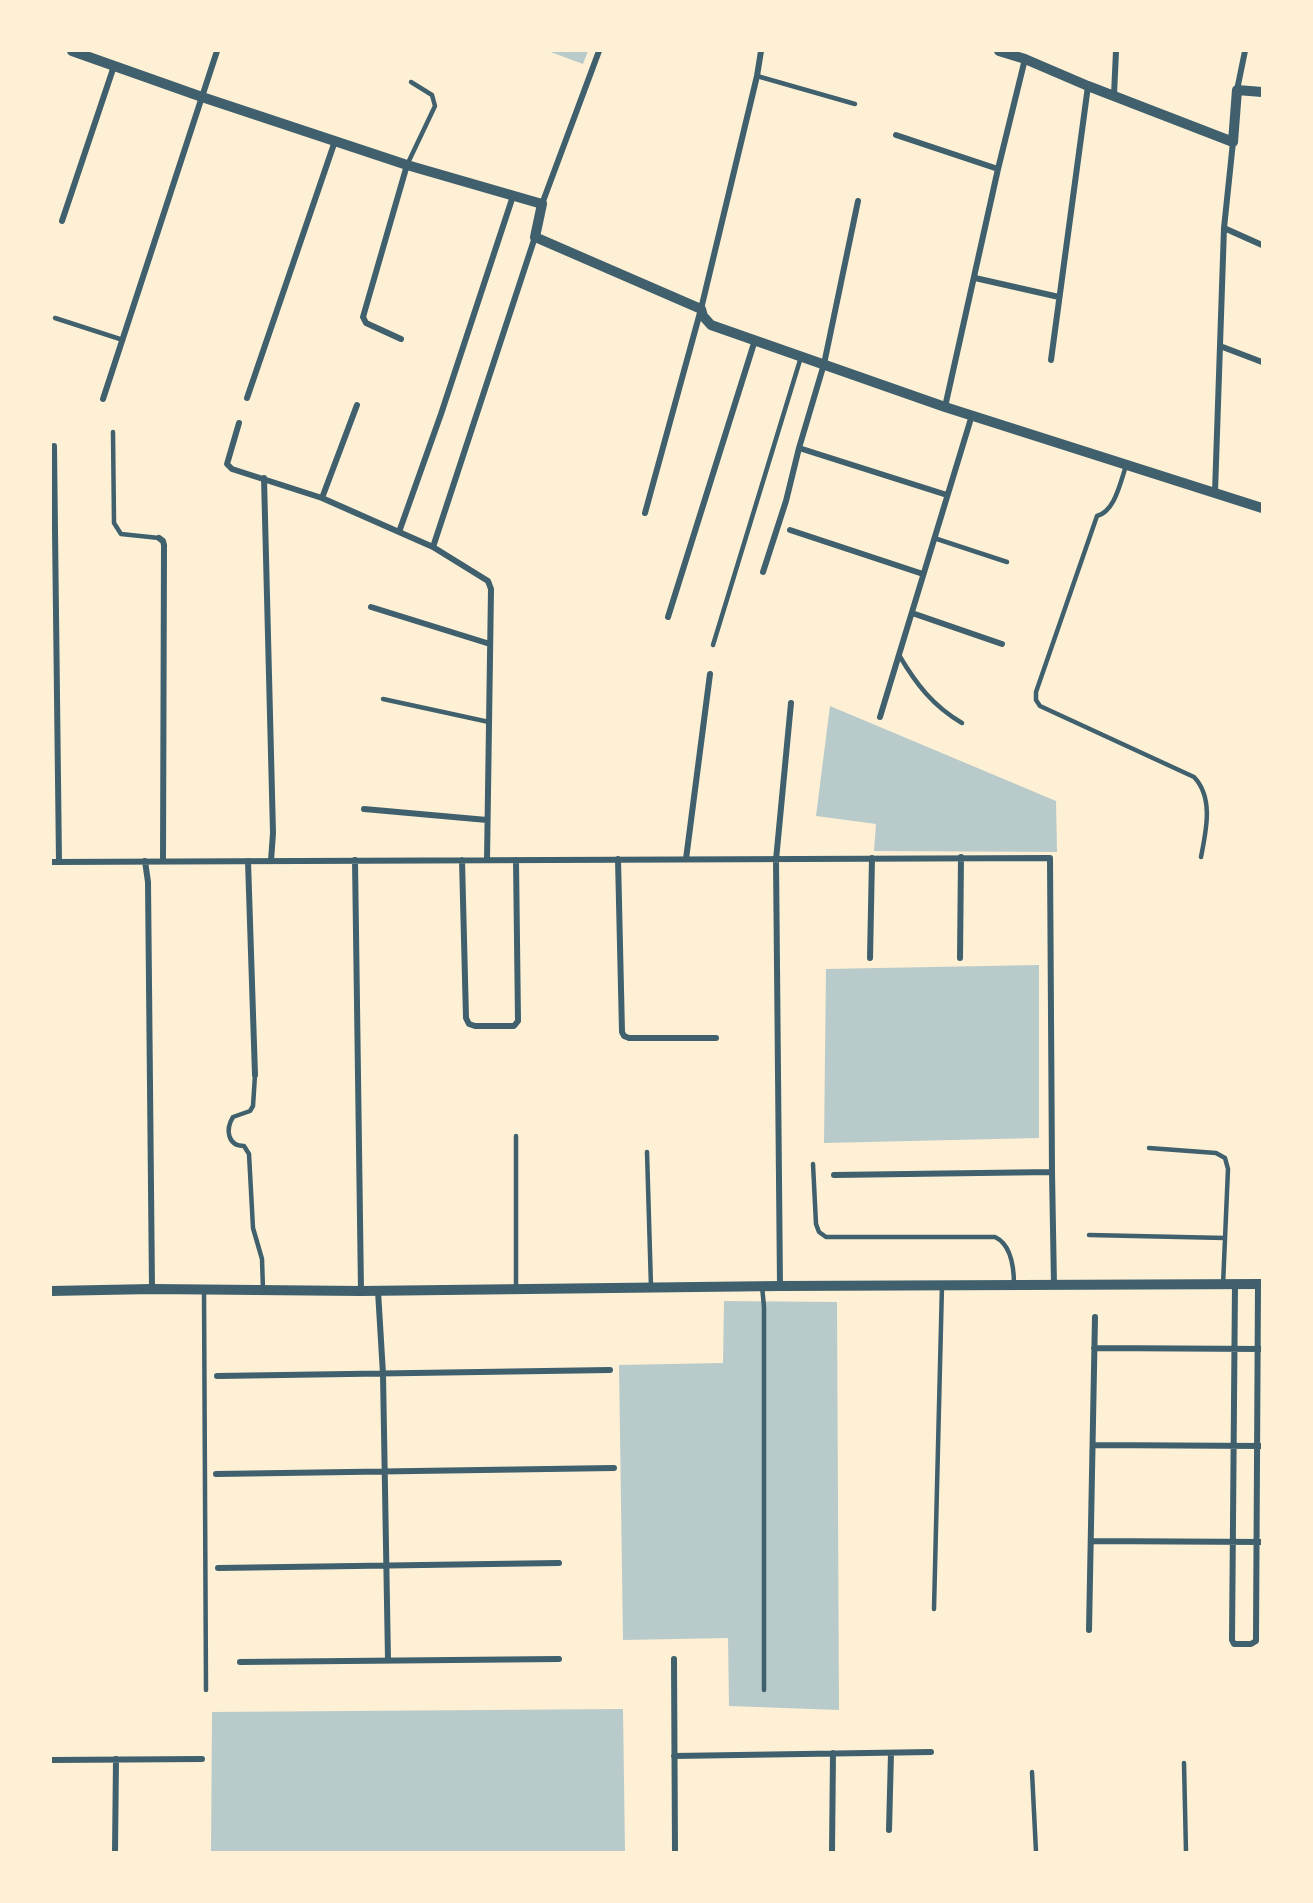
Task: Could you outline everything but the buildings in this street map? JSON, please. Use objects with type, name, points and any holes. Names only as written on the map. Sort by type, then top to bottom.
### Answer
[{"type":"street","points":[[72,51],[406,165],[542,204]]},
{"type":"street","points":[[103,399],[217,51]]},
{"type":"street","points":[[433,547],[534,237],[542,204],[599,51]]},
{"type":"street","points":[[645,513],[701,309],[761,51]]},
{"type":"street","points":[[999,51],[1027,55],[1088,86],[1233,142]]},
{"type":"street","points":[[1114,95],[1116,51]]},
{"type":"street","points":[[1215,492],[1224,228],[1237,90],[1245,51]]},
{"type":"street","points":[[945,407],[998,169],[1027,55]]},
{"type":"street","points":[[62,222],[114,66]]},
{"type":"street","points":[[1051,360],[1088,86]]},
{"type":"street","points":[[1237,90],[1262,92]]},
{"type":"street","points":[[896,135],[998,169]]},
{"type":"street","points":[[247,398],[335,141]]},
{"type":"street","points":[[401,339],[363,320],[406,165]]},
{"type":"street","points":[[399,531],[441,414],[513,196]]},
{"type":"street","points":[[763,572],[825,364],[858,201]]},
{"type":"street","points":[[1224,228],[1262,245]]},
{"type":"street","points":[[534,237],[701,309],[711,325],[945,407],[1262,508]]},
{"type":"street","points":[[975,278],[1059,297]]},
{"type":"street","points":[[668,618],[755,340]]},
{"type":"street","points":[[1220,346],[1262,362]]},
{"type":"street","points":[[322,498],[357,405]]},
{"type":"street","points":[[880,717],[972,415]]},
{"type":"street","points":[[238,423],[227,464],[232,469],[322,498],[399,531],[433,547],[488,581],[491,589],[487,860]]},
{"type":"street","points":[[54,446],[59,862]]},
{"type":"street","points":[[799,448],[947,495]]},
{"type":"street","points":[[264,478],[272,861]]},
{"type":"street","points":[[790,530],[923,574]]},
{"type":"street","points":[[159,538],[164,545],[163,861]]},
{"type":"street","points":[[371,607],[490,644]]},
{"type":"street","points":[[912,613],[1002,644]]},
{"type":"street","points":[[686,859],[710,674]]},
{"type":"street","points":[[780,1286],[776,860],[791,703]]},
{"type":"street","points":[[364,809],[488,820]]},
{"type":"street","points":[[51,862],[776,860],[1047,856],[1052,860],[1054,1285]]},
{"type":"street","points":[[960,958],[961,857]]},
{"type":"street","points":[[870,958],[872,858]]},
{"type":"street","points":[[618,859],[622,1032],[624,1036],[629,1038],[716,1038]]},
{"type":"street","points":[[355,860],[361,1291]]},
{"type":"street","points":[[462,860],[466,1018],[469,1024],[475,1026],[514,1026],[518,1021],[516,860]]},
{"type":"street","points":[[145,861],[148,882],[152,1289]]},
{"type":"street","points":[[248,861],[255,1075]]},
{"type":"street","points":[[834,1175],[1052,1172]]},
{"type":"street","points":[[51,1291],[152,1289],[378,1291],[762,1286],[1223,1285],[1235,1284],[1260,1284],[1259,1637],[1251,1644],[1234,1644],[1232,1640],[1235,1284]]},
{"type":"street","points":[[378,1291],[383,1374],[388,1660]]},
{"type":"street","points":[[1089,1630],[1095,1317]]},
{"type":"street","points":[[1094,1348],[1260,1349]]},
{"type":"street","points":[[217,1376],[610,1370]]},
{"type":"street","points":[[1093,1445],[1260,1446]]},
{"type":"street","points":[[216,1474],[614,1468]]},
{"type":"street","points":[[1091,1541],[1259,1542]]},
{"type":"street","points":[[218,1568],[559,1563]]},
{"type":"street","points":[[240,1662],[559,1659]]},
{"type":"street","points":[[674,1659],[675,1852]]},
{"type":"street","points":[[674,1756],[931,1752]]},
{"type":"street","points":[[832,1852],[833,1753]]},
{"type":"street","points":[[889,1830],[891,1753]]},
{"type":"street","points":[[115,1852],[116,1759]]},
{"type":"street","points":[[51,1760],[202,1759]]},
{"type":"lane","points":[[757,76],[855,104]]},
{"type":"lane","points":[[406,165],[435,106],[432,95],[411,82]]},
{"type":"lane","points":[[55,318],[123,340]]},
{"type":"lane","points":[[713,645],[801,357]]},
{"type":"lane","points":[[113,432],[114,523],[116,529],[121,534],[159,538]]},
{"type":"lane","points":[[1126,464],[1110,506],[1105,513],[1097,516],[1036,692],[1036,700],[1040,706],[1194,777],[1201,784],[1208,804],[1201,857]]},
{"type":"lane","points":[[934,538],[1007,562]]},
{"type":"lane","points":[[899,655],[927,696],[944,712],[962,723]]},
{"type":"lane","points":[[383,699],[489,722]]},
{"type":"lane","points":[[255,1075],[253,1106],[250,1111],[233,1117],[230,1123],[230,1138],[237,1146],[244,1146],[249,1154],[253,1228],[262,1259],[263,1290]]},
{"type":"lane","points":[[516,1136],[516,1288]]},
{"type":"lane","points":[[1149,1148],[1216,1153],[1225,1158],[1228,1169],[1223,1285]]},
{"type":"lane","points":[[647,1152],[651,1287]]},
{"type":"lane","points":[[813,1164],[816,1224],[819,1232],[826,1237],[995,1237],[1003,1240],[1008,1248],[1014,1270],[1014,1285]]},
{"type":"lane","points":[[1089,1235],[1225,1238]]},
{"type":"lane","points":[[934,1609],[942,1285]]},
{"type":"lane","points":[[762,1286],[764,1307],[764,1690]]},
{"type":"lane","points":[[204,1290],[206,1690]]},
{"type":"lane","points":[[1185,1763],[1186,1852]]},
{"type":"lane","points":[[1032,1772],[1036,1852]]},
{"type":"shaded area","points":[[548,51],[588,51],[583,64]]},
{"type":"shaded area","points":[[830,706],[1056,801],[1057,852],[874,851],[876,824],[816,816]]},
{"type":"shaded area","points":[[1039,965],[1039,1138],[824,1143],[826,969]]},
{"type":"shaded area","points":[[724,1301],[837,1302],[839,1710],[729,1706],[728,1638],[623,1640],[619,1365],[723,1363]]},
{"type":"shaded area","points":[[623,1709],[625,1852],[211,1852],[212,1712]]}]
